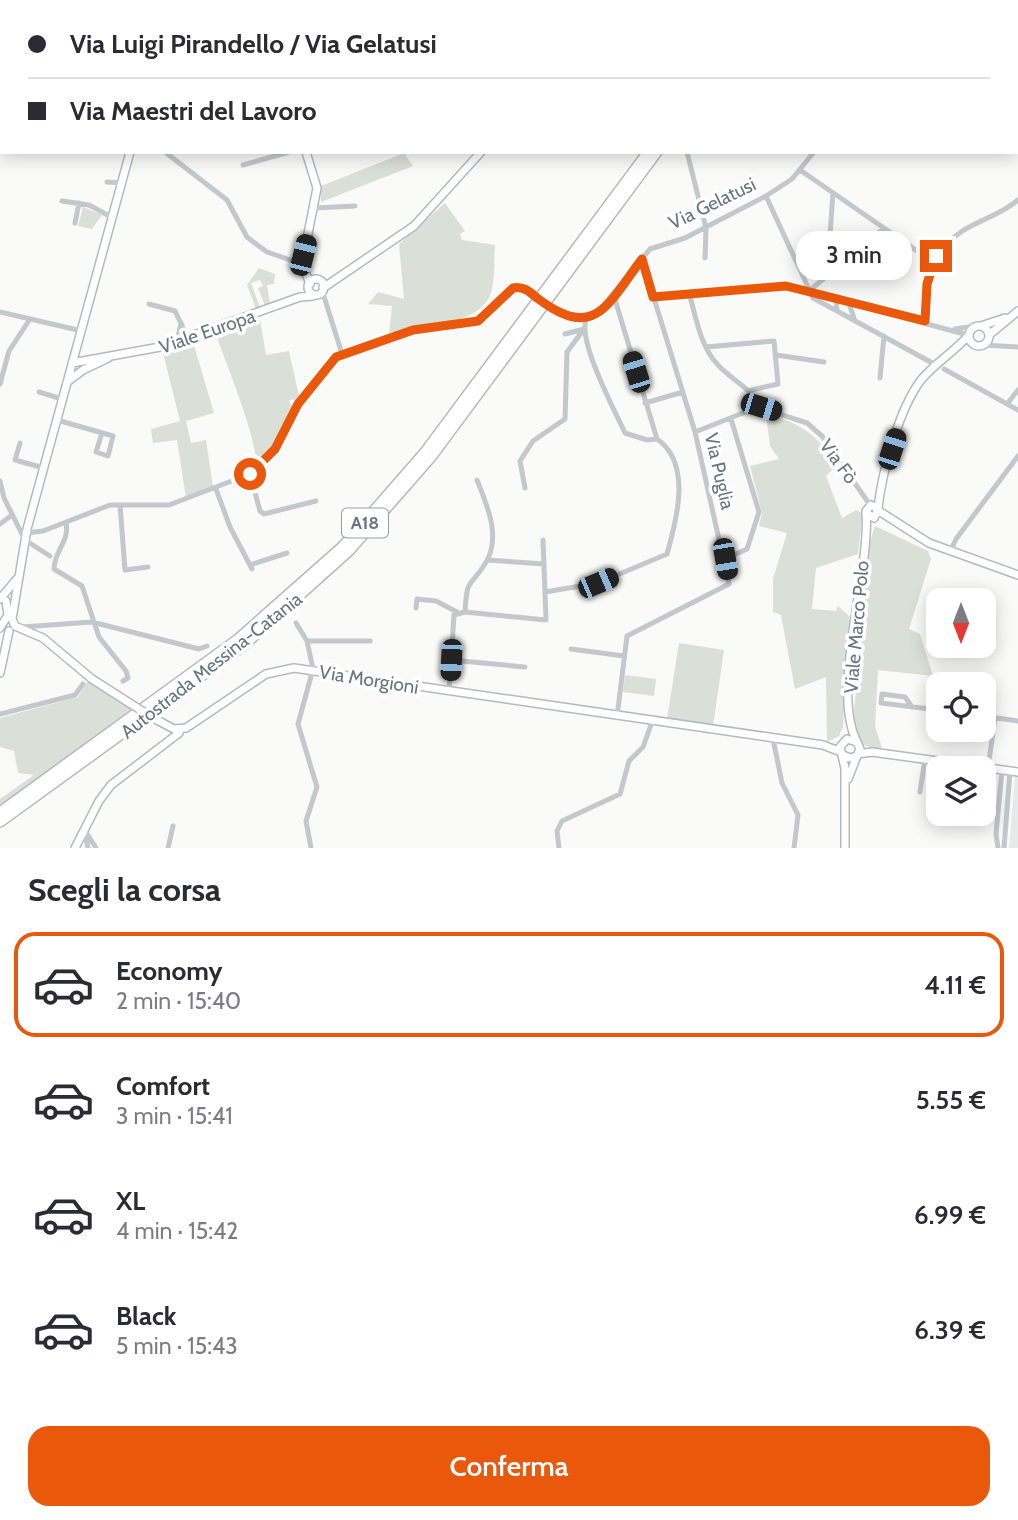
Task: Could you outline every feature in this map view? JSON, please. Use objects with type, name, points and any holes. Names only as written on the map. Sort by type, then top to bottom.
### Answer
[{"type":"highway","name":"Autostrada Messina-Catania","points":[[0,812],[229,646],[300,587],[343,545],[425,452],[650,154]]},
{"type":"highway","name":"Autostrada Messina-Catania","points":[[0,822],[264,629],[349,551],[410,483],[651,154]]},
{"type":"main road","points":[[0,673],[3,630],[11,613],[26,534],[130,154]]},
{"type":"main road","points":[[307,154],[317,188],[302,264],[308,273],[314,296]]},
{"type":"main road","points":[[300,297],[314,296],[341,274],[414,226],[479,154]]},
{"type":"main road","points":[[308,273],[319,279],[322,289]]},
{"type":"main road","points":[[300,297],[319,279],[341,274]]},
{"type":"main road","name":"Viale Europa","points":[[72,363],[81,366],[177,342],[300,297]]},
{"type":"main road","points":[[1015,313],[979,326],[940,367],[921,380],[908,402],[873,511],[929,543],[1018,575]]},
{"type":"main road","points":[[947,357],[980,345],[1015,313]]},
{"type":"main road","points":[[979,326],[989,336]]},
{"type":"main road","points":[[969,335],[971,342],[980,345]]},
{"type":"main road","points":[[67,382],[99,360],[84,352],[79,342]]},
{"type":"main road","name":"Viale Marco Polo","points":[[850,713],[851,657],[864,540],[873,511]]},
{"type":"main road","points":[[3,630],[11,613],[18,576]]},
{"type":"main road","points":[[11,613],[92,679],[161,722],[180,729]]},
{"type":"main road","name":"Via Morgioni","points":[[168,742],[180,729],[193,724],[266,674],[294,668],[823,745]]},
{"type":"main road","points":[[845,848],[846,794],[842,754],[850,713]]},
{"type":"main road","points":[[846,794],[858,744],[850,713]]},
{"type":"main road","points":[[75,848],[99,801],[121,776],[168,742],[170,733],[161,722]]},
{"type":"main road","points":[[823,745],[843,741],[858,744],[872,752]]},
{"type":"main road","points":[[823,745],[850,758],[872,752],[925,759]]},
{"type":"street","points":[[168,154],[222,195],[247,237],[267,252],[302,264]]},
{"type":"street","points":[[243,165],[282,154]]},
{"type":"street","points":[[688,154],[706,228],[705,258]]},
{"type":"street","name":"Via Gelatusi","points":[[586,319],[597,313],[614,296],[642,259],[657,245],[685,238],[766,196],[800,170],[812,154]]},
{"type":"street","points":[[800,170],[923,255]]},
{"type":"street","points":[[107,182],[123,183]]},
{"type":"street","points":[[827,276],[833,192]]},
{"type":"street","points":[[766,196],[813,298],[1018,410]]},
{"type":"street","points":[[925,321],[927,284],[932,266],[943,247],[963,230],[1005,211],[1018,200]]},
{"type":"street","points":[[62,201],[89,205],[113,219]]},
{"type":"street","points":[[75,223],[79,203]]},
{"type":"street","points":[[315,208],[355,206]]},
{"type":"street","points":[[809,291],[884,228]]},
{"type":"street","name":"Via Puglia","points":[[617,717],[627,636],[729,584],[695,432],[642,259]]},
{"type":"street","points":[[653,297],[786,286],[925,321],[969,335]]},
{"type":"street","points":[[26,534],[66,523],[110,505],[169,505],[250,474],[275,449],[298,404],[327,367],[342,354],[413,330],[456,326],[484,318],[509,290],[517,287],[526,289],[558,314],[574,319],[586,319],[584,329],[567,352],[565,419],[533,441],[520,461],[525,488]]},
{"type":"street","points":[[322,289],[342,354]]},
{"type":"street","points":[[689,293],[706,347],[718,365],[751,390],[761,407],[695,432]]},
{"type":"street","points":[[314,296],[326,309]]},
{"type":"street","points":[[545,592],[598,583],[667,554],[677,506],[677,463],[666,446],[657,439],[614,296]]},
{"type":"street","points":[[836,298],[837,311]]},
{"type":"street","points":[[848,301],[856,320]]},
{"type":"street","points":[[149,304],[175,312],[188,338]]},
{"type":"street","points":[[0,312],[82,331]]},
{"type":"street","points":[[0,384],[2,359],[30,318]]},
{"type":"street","points":[[177,342],[181,323]]},
{"type":"street","points":[[952,329],[979,326]]},
{"type":"street","points":[[998,328],[998,339]]},
{"type":"street","points":[[565,334],[584,329]]},
{"type":"street","points":[[584,329],[600,384],[625,433],[647,440],[657,439]]},
{"type":"street","points":[[880,378],[884,336]]},
{"type":"street","points":[[989,336],[1007,345]]},
{"type":"street","points":[[706,347],[774,341],[778,384],[751,390]]},
{"type":"street","points":[[980,345],[1018,347]]},
{"type":"street","points":[[776,355],[824,362]]},
{"type":"street","points":[[1007,404],[1018,390]]},
{"type":"street","points":[[39,392],[62,399]]},
{"type":"street","points":[[645,403],[682,392]]},
{"type":"street","name":"Via Fò","points":[[761,407],[807,424],[822,436],[873,511]]},
{"type":"street","points":[[725,559],[747,549],[759,512],[732,419]]},
{"type":"street","points":[[57,420],[102,433]]},
{"type":"street","points":[[19,443],[15,460],[44,468]]},
{"type":"street","points":[[950,552],[956,539],[1018,456]]},
{"type":"street","points":[[250,474],[260,511],[264,514],[316,501]]},
{"type":"street","points":[[465,612],[467,585],[487,560],[492,537],[490,511],[477,480]]},
{"type":"street","points":[[0,485],[18,525],[50,556]]},
{"type":"street","points":[[216,489],[230,527],[251,567],[287,553]]},
{"type":"street","points":[[120,505],[125,570],[148,567]]},
{"type":"street","points":[[0,524],[12,516]]},
{"type":"street","points":[[66,523],[66,537],[54,558],[54,569],[82,586],[92,622],[125,679]]},
{"type":"street","points":[[18,525],[26,534]]},
{"type":"street","points":[[416,608],[417,599],[432,600],[457,612],[546,620],[543,540]]},
{"type":"street","points":[[487,560],[544,564]]},
{"type":"street","points":[[449,692],[454,615],[457,612]]},
{"type":"street","points":[[11,613],[42,625],[92,622],[199,649],[207,646]]},
{"type":"street","points":[[296,623],[307,641],[313,669],[298,724],[317,787],[306,821],[311,848]]},
{"type":"street","points":[[42,625],[43,638]]},
{"type":"street","points":[[307,641],[370,641]]},
{"type":"street","points":[[571,649],[624,656]]},
{"type":"street","points":[[451,660],[524,667]]},
{"type":"street","points":[[0,714],[75,695],[83,684]]},
{"type":"street","points":[[912,707],[905,697],[882,694],[881,703],[912,707],[926,709]]},
{"type":"street","points":[[996,718],[1018,721]]},
{"type":"street","points":[[559,848],[557,831],[562,821],[620,794],[629,761],[643,747],[652,722]]},
{"type":"street","points":[[773,739],[782,783],[798,815],[794,848]]},
{"type":"street","points":[[920,792],[925,759]]},
{"type":"street","points":[[998,848],[996,835],[1008,774]]},
{"type":"street","points":[[1004,848],[1008,774]]},
{"type":"street","points":[[168,848],[173,826]]},
{"type":"street","points":[[84,829],[88,848]]},
{"type":"street","points":[[84,829],[96,848]]},
{"type":"shaded area","points":[[401,154],[405,154],[413,166],[321,202],[321,186]]},
{"type":"shaded area","points":[[445,203],[465,231],[460,234],[462,240],[495,245],[492,289],[486,302],[463,318],[389,334],[392,306],[368,304],[378,292],[404,299],[399,244]]},
{"type":"shaded area","points":[[83,207],[102,215],[92,229],[78,226]]},
{"type":"shaded area","points":[[259,268],[275,274],[274,284],[267,285],[270,304],[265,306],[258,288],[263,286],[260,280],[251,283],[260,307],[256,309],[247,285]]},
{"type":"shaded area","points":[[260,319],[266,355],[289,351],[299,396],[295,402],[293,399],[289,401],[293,408],[265,458],[255,467],[256,457],[248,423],[216,335]]},
{"type":"shaded area","points":[[193,342],[214,413],[186,421],[191,443],[206,440],[213,487],[186,498],[177,440],[153,443],[151,429],[180,421],[163,353]]},
{"type":"shaded area","points":[[766,413],[807,431],[837,465],[826,476],[842,518],[856,510],[863,513],[858,554],[816,568],[812,609],[836,611],[838,606],[850,617],[843,727],[839,736],[827,742],[826,677],[795,689],[781,615],[773,612],[773,579],[787,533],[759,526],[762,513],[750,466],[779,459],[770,446]]},
{"type":"shaded area","points":[[875,526],[928,551],[931,559],[909,629],[920,634],[932,672],[926,672],[926,675],[878,670],[875,726],[883,751],[860,744],[854,715],[857,687],[853,683],[867,551]]},
{"type":"shaded area","points":[[679,643],[724,650],[713,726],[667,719]]},
{"type":"shaded area","points":[[625,675],[656,679],[654,696],[623,692]]},
{"type":"shaded area","points":[[88,681],[133,710],[0,805],[0,799],[34,775],[18,773],[14,751],[0,747],[0,718],[78,697]]},
{"type":"shaded area","points":[[1015,777],[1018,777],[1018,848],[1009,848]]},
{"type":"route","points":[[250,474],[260,468],[275,449],[298,404],[336,357],[413,330],[473,323],[489,314],[505,293],[513,288],[526,289],[558,314],[574,319],[586,319],[603,308],[642,259],[653,297],[786,286],[925,321],[927,284],[936,256]]}]
